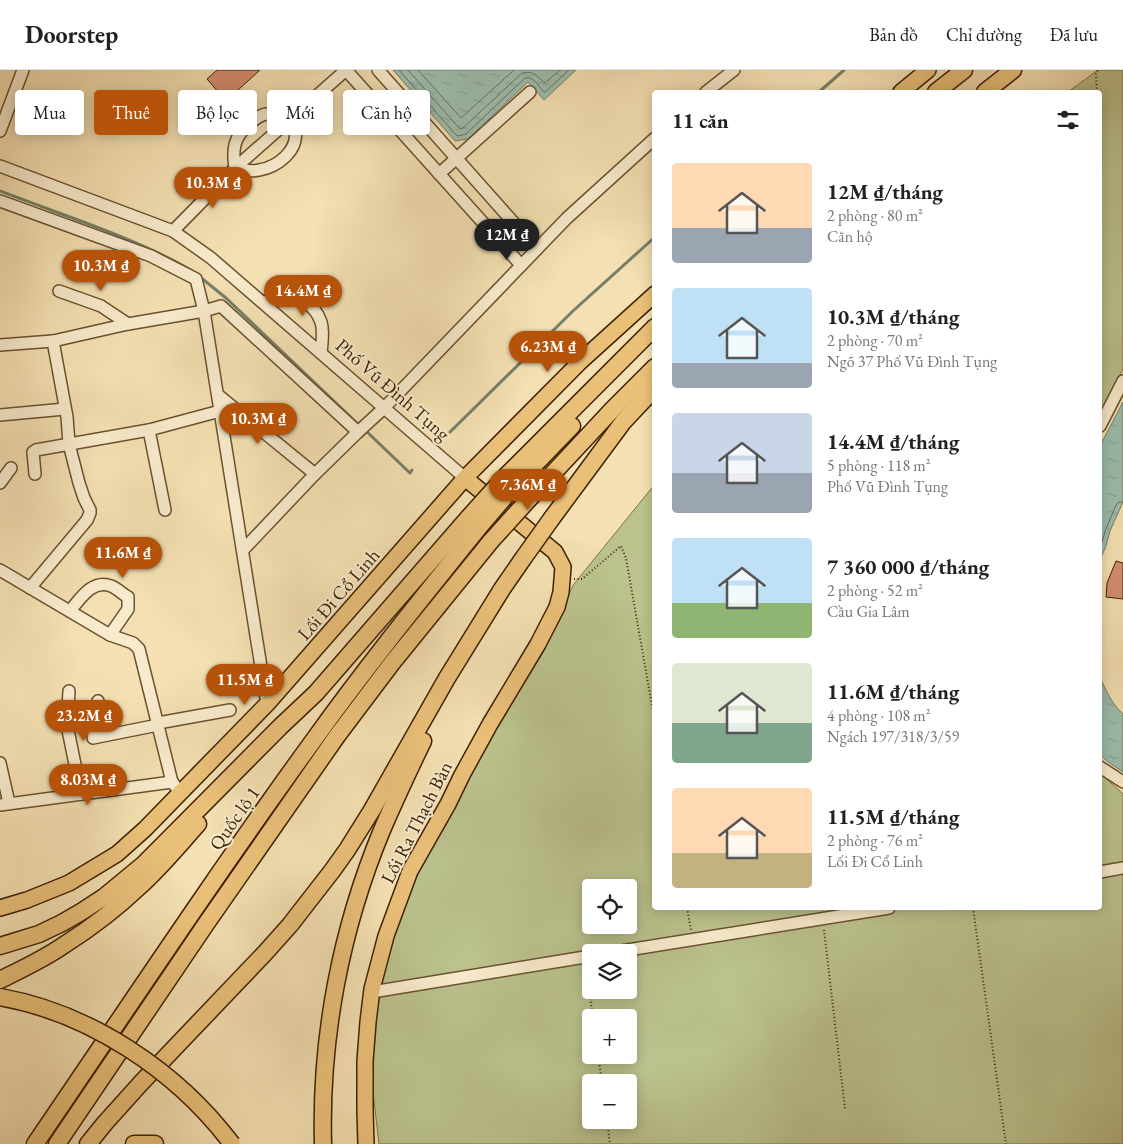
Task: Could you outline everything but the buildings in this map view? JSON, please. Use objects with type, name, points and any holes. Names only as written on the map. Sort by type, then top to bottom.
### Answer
[{"type":"highway","points":[[939,90],[964,70]]},
{"type":"highway","points":[[988,90],[1009,73]]},
{"type":"highway","points":[[992,90],[1009,73]]},
{"type":"highway","points":[[0,946],[39,934],[81,912],[104,897],[144,864],[316,693],[652,329]]},
{"type":"highway","points":[[510,481],[652,343]]},
{"type":"highway","name":"Quốc lộ 1","points":[[57,1144],[206,924],[337,736],[398,656],[491,541],[612,410],[652,370]]},
{"type":"highway","points":[[88,1144],[140,1083],[266,953],[316,892],[347,850],[372,810],[447,678],[502,589],[623,422],[652,391]]},
{"type":"highway","name":"Quốc lộ 1","points":[[35,1144],[230,857],[475,522]]},
{"type":"highway","points":[[323,1144],[324,1071],[333,1000],[345,944],[367,871],[382,830],[417,753],[445,695],[502,589]]},
{"type":"highway","points":[[0,980],[64,946],[106,916],[142,885],[174,852],[280,727]]},
{"type":"highway","points":[[0,997],[46,1009],[72,1019],[140,1056],[184,1091],[214,1121],[232,1144]]},
{"type":"highway","points":[[134,1144],[155,1144]]},
{"type":"main road","points":[[903,90],[928,70]]},
{"type":"main road","name":"Lối Đi Cổ Linh","points":[[0,908],[27,900],[69,883],[117,854],[145,829],[176,788],[267,704],[465,478],[581,361],[652,297]]},
{"type":"main road","name":"Phố Vũ Đình Tụng","points":[[465,478],[555,552],[563,572]]},
{"type":"main road","name":"Lối Ra Thạch Bàn","points":[[366,1144],[365,1061],[372,992],[386,936],[410,871],[490,724],[557,607],[563,572]]},
{"type":"street","points":[[0,131],[23,70]]},
{"type":"street","points":[[323,90],[346,70],[521,265]]},
{"type":"street","points":[[378,70],[537,248]]},
{"type":"street","points":[[709,90],[734,70]]},
{"type":"street","points":[[439,174],[530,92]]},
{"type":"street","points":[[236,168],[233,157],[234,146],[238,136],[256,118],[267,114]]},
{"type":"street","points":[[173,231],[236,168],[272,135]]},
{"type":"street","points":[[236,168],[247,171],[260,170],[272,166],[292,150],[295,135]]},
{"type":"street","points":[[243,550],[537,248],[652,141]]},
{"type":"street","name":"Phố Vũ Đình Tụng","points":[[0,166],[173,231],[211,258],[321,353],[380,411],[465,478]]},
{"type":"street","points":[[0,201],[151,256],[196,279],[204,311],[267,704]]},
{"type":"street","points":[[59,291],[101,306],[128,324]]},
{"type":"street","points":[[264,303],[275,296],[289,296],[308,303],[321,322],[321,353]]},
{"type":"street","points":[[0,345],[52,341],[221,306],[358,432]]},
{"type":"street","points":[[30,588],[87,520],[90,513],[78,483],[69,444],[66,409],[52,341]]},
{"type":"street","points":[[1102,422],[1123,381]]},
{"type":"street","points":[[218,395],[315,474]]},
{"type":"street","points":[[0,415],[66,409]]},
{"type":"street","points":[[35,474],[34,451],[149,430],[220,411]]},
{"type":"street","points":[[149,430],[165,510]]},
{"type":"street","points":[[0,482],[11,468]]},
{"type":"street","points":[[0,570],[110,635],[133,643],[139,649],[176,788],[80,794],[5,804],[0,763]]},
{"type":"street","points":[[70,611],[88,590],[99,585],[110,586],[128,597],[128,609],[110,635]]},
{"type":"street","points":[[69,691],[67,725],[80,794]]},
{"type":"street","points":[[98,701],[93,738],[230,710]]},
{"type":"street","points":[[1102,768],[1123,782]]},
{"type":"street","points":[[1102,872],[1123,868]]},
{"type":"street","points":[[637,949],[877,910]]},
{"type":"street","points":[[372,992],[582,958]]},
{"type":"path","points":[[1097,90],[1096,74],[1098,70]]},
{"type":"path","points":[[563,572],[582,579],[621,546],[626,558],[652,706]]},
{"type":"path","points":[[687,910],[693,940]]},
{"type":"path","points":[[973,910],[1006,1144]]},
{"type":"path","points":[[822,919],[845,1109]]},
{"type":"path","points":[[608,1129],[610,1144]]},
{"type":"green space","points":[[1098,70],[1123,70],[1123,369],[1102,411],[1102,90],[1071,90]]},
{"type":"green space","points":[[652,488],[652,910],[1102,910],[1102,775],[1123,794],[1123,1144],[379,1144],[369,1058],[384,948],[416,877],[574,584]]},
{"type":"water","points":[[393,70],[576,70],[544,100],[528,82],[468,139],[455,141],[430,112],[430,90],[410,90]]},
{"type":"water","points":[[1123,402],[1123,502],[1102,555],[1102,442]]},
{"type":"water","points":[[1102,681],[1112,702],[1123,714],[1123,772],[1102,757]]},
{"type":"waterway","points":[[821,90],[844,70]]},
{"type":"waterway","points":[[0,191],[97,227],[145,247],[191,270]]},
{"type":"waterway","points":[[450,432],[574,310],[652,240]]},
{"type":"waterway","points":[[200,277],[226,298],[360,426]]},
{"type":"waterway","points":[[365,430],[410,473],[412,470]]}]
